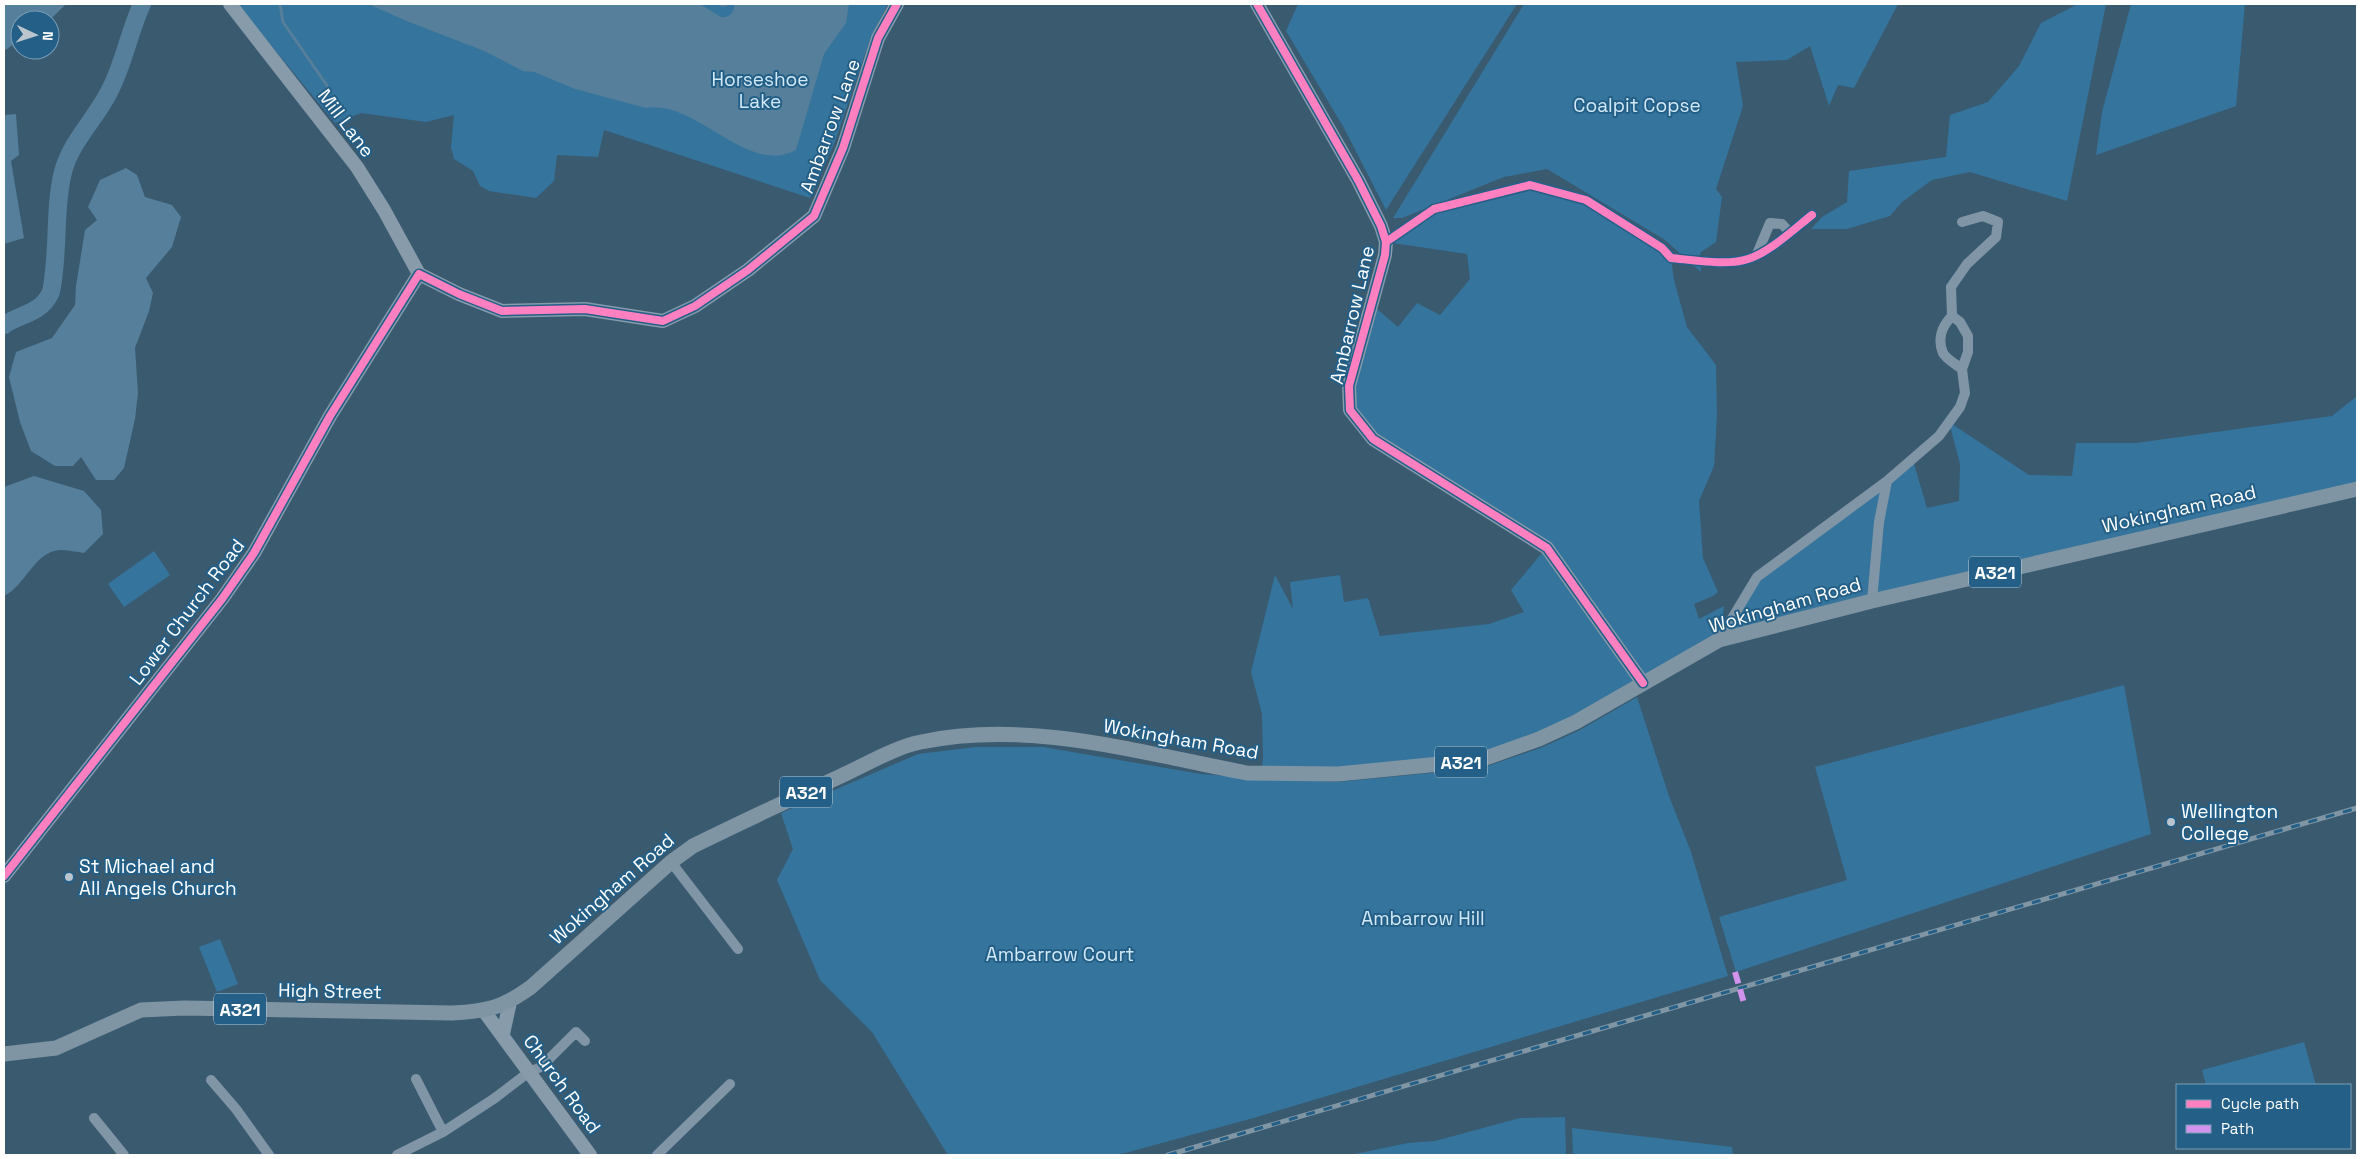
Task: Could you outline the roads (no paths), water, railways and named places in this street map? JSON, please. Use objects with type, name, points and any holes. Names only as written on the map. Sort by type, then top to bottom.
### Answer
[{"type":"main road","name":"Wokingham Road","points":[[484,1011],[510,1002],[531,987],[671,862],[693,846],[878,759],[919,742],[980,733],[1050,737],[1117,747],[1246,773],[1338,774],[1480,760],[1539,739],[1576,722],[1719,640],[1872,601],[2357,489]]},
{"type":"main road","name":"High Street","points":[[4,1054],[56,1048],[141,1010],[184,1008],[452,1013],[484,1011]]},
{"type":"street","name":"Mill Lane","points":[[230,4],[357,168],[384,210],[419,274]]},
{"type":"street","name":"Ambarrow Lane","points":[[419,274],[459,294],[502,311],[585,309],[662,321],[696,306],[748,270],[814,216],[843,148],[878,38],[897,4]]},
{"type":"street","name":"Ambarrow Lane","points":[[1257,4],[1269,28],[1341,148],[1381,226],[1386,242],[1385,255],[1349,386],[1350,410],[1373,439],[1547,548],[1643,683]]},
{"type":"street","points":[[1386,242],[1434,209],[1530,185],[1586,200],[1662,248],[1671,258],[1711,262],[1748,259],[1790,233],[1812,215]]},
{"type":"street","points":[[1962,222],[1983,216],[1998,222],[1996,237],[1967,264],[1951,287],[1952,316],[1945,323],[1940,335],[1944,354],[1962,369]]},
{"type":"street","points":[[1757,254],[1770,223],[1782,224],[1790,233]]},
{"type":"street","name":"Lower Church Road","points":[[4,876],[222,599],[254,553],[330,416],[419,274]]},
{"type":"street","points":[[1719,640],[1757,577],[1887,480],[1939,436],[1960,407],[1965,393],[1962,369],[1968,352],[1968,336],[1960,322],[1952,316]]},
{"type":"street","points":[[1872,601],[1879,522],[1887,480]]},
{"type":"street","points":[[671,862],[738,949]]},
{"type":"street","name":"Church Road","points":[[503,1034],[510,1002]]},
{"type":"street","name":"Church Road","points":[[484,1011],[503,1034],[590,1155]]},
{"type":"street","points":[[399,1155],[443,1132],[495,1098],[529,1072],[541,1068],[576,1032],[586,1041]]},
{"type":"street","points":[[416,1079],[443,1132]]},
{"type":"street","points":[[211,1080],[236,1109],[269,1155]]},
{"type":"street","points":[[657,1155],[730,1084]]},
{"type":"street","points":[[94,1118],[124,1155]]},
{"type":"waterway","points":[[4,325],[41,306],[50,294],[55,259],[60,184],[63,172],[72,150],[104,101],[115,80],[142,4]]},
{"type":"waterway","points":[[280,4],[283,22],[328,87]]},
{"type":"railway","points":[[1168,1155],[2357,808]]},
{"type":"place","name":"Wellington College","points":[[2171,822]]},
{"type":"place","name":"St Michael and All Angels Church","points":[[69,877]]},
{"type":"park label","name":"Horseshoe Lake","points":[[760,90]]},
{"type":"park label","name":"Coalpit Copse","points":[[1637,105]]},
{"type":"park label","name":"Ambarrow Hill","points":[[1423,918]]},
{"type":"park label","name":"Ambarrow Court","points":[[1060,954]]}]
